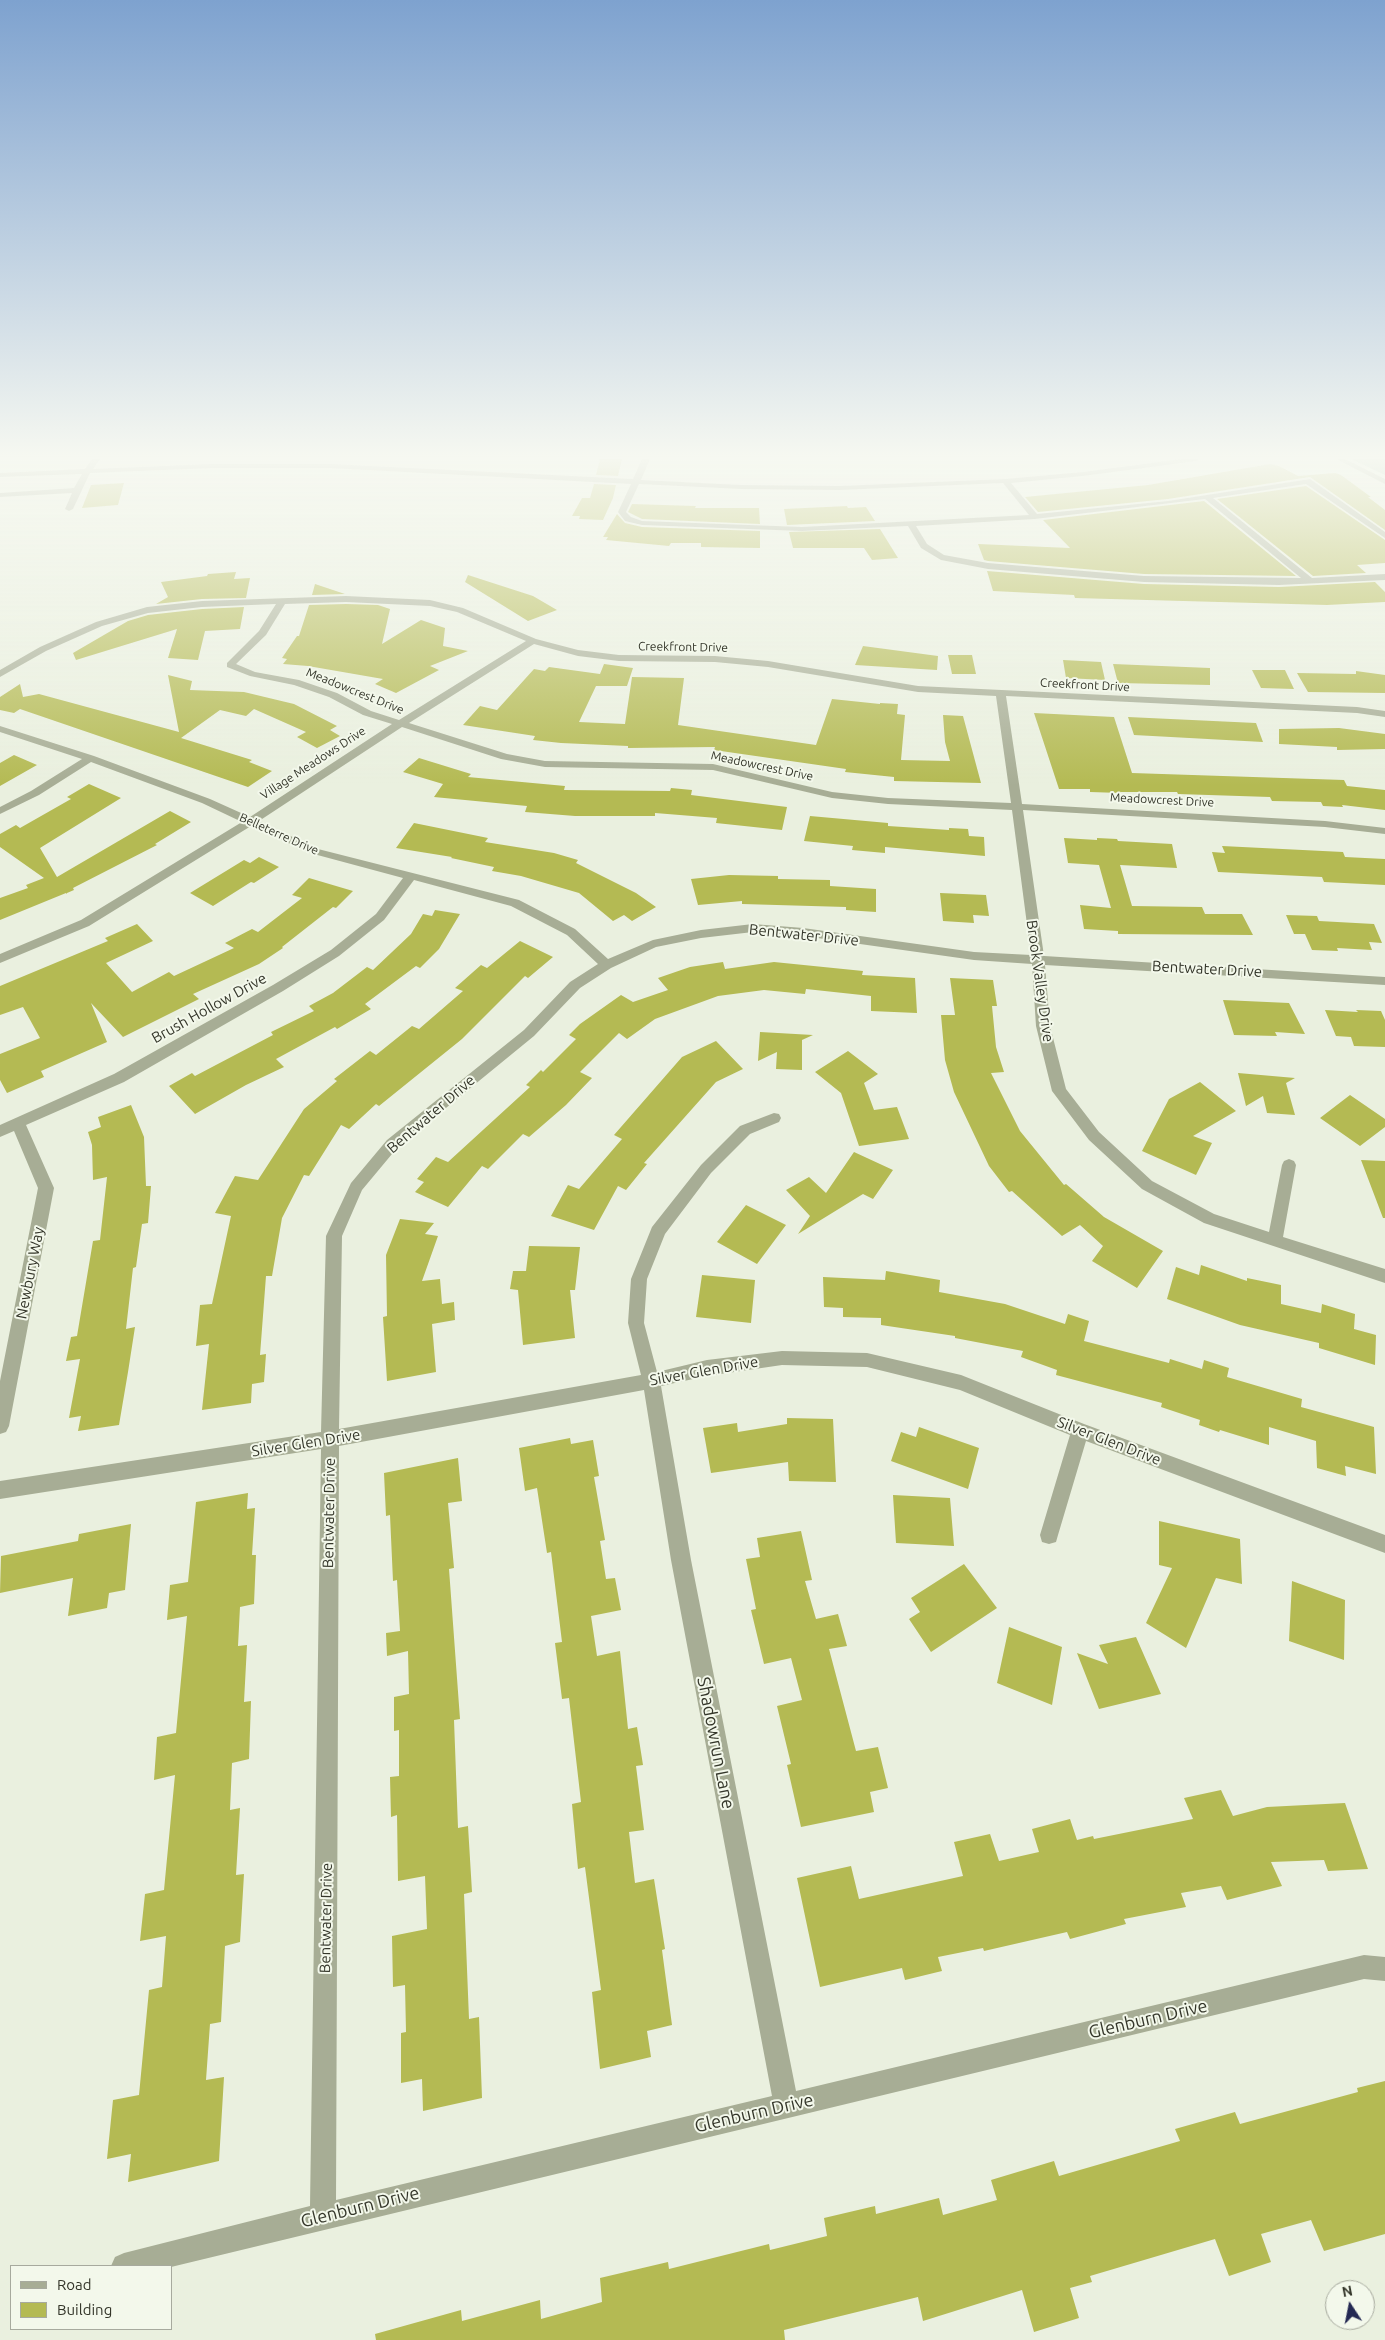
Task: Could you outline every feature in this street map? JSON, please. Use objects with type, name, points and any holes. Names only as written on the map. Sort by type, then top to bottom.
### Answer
[{"type":"street","points":[[1014,568],[1144,579],[1310,581],[1385,577]]},
{"type":"street","points":[[1294,568],[1310,581]]},
{"type":"street","name":"Creekfront Drive","points":[[0,674],[43,649],[99,624],[147,610],[202,604],[346,600],[430,603],[460,610],[533,641],[578,653],[619,658],[715,659],[768,664],[918,689],[1357,710],[1385,714]]},
{"type":"street","name":"Meadowcrest Drive","points":[[282,601],[263,633],[230,666],[253,674],[305,685],[333,695],[367,713],[505,757],[545,764],[714,767],[832,795],[888,801],[1015,806],[1316,823],[1385,831]]},
{"type":"street","name":"Village Meadows Drive","points":[[0,959],[85,923],[220,842],[398,724],[533,641]]},
{"type":"street","name":"Brook Valley Drive","points":[[1001,693],[1015,806],[1038,959],[1043,1026],[1060,1091],[1094,1136],[1147,1185],[1209,1219],[1385,1276]]},
{"type":"street","name":"Belleterre Drive","points":[[0,729],[90,758],[206,801],[314,851],[410,877],[515,902],[571,932],[606,965]]},
{"type":"street","points":[[0,811],[35,793],[90,758]]},
{"type":"street","name":"Brush Hollow Drive","points":[[0,1131],[119,1078],[278,988],[335,953],[380,917],[410,877]]},
{"type":"street","name":"Bentwater Drive","points":[[323,2216],[331,1319],[334,1236],[356,1187],[392,1144],[530,1034],[575,985],[606,965],[653,944],[701,934],[753,928],[803,932],[974,956],[1385,980]]},
{"type":"street","name":"Shadowrun Lane","points":[[774,1118],[745,1130],[706,1169],[658,1231],[639,1279],[636,1323],[651,1381],[681,1560],[786,2106]]},
{"type":"street","name":"Newbury Way","points":[[0,1426],[46,1188],[18,1124]]},
{"type":"street","points":[[1275,1240],[1288,1165]]},
{"type":"street","name":"Silver Glen Drive","points":[[0,1490],[330,1439],[651,1381],[706,1368],[782,1358],[867,1360],[961,1382],[1080,1431],[1385,1544]]},
{"type":"street","points":[[1049,1535],[1080,1431]]},
{"type":"street","name":"Glenburn Drive","points":[[128,2265],[323,2216],[1364,1968],[1385,1968]]},
{"type":"building","points":[[1074,568],[1286,568],[1296,576],[1144,574]]},
{"type":"building","points":[[1303,568],[1361,568],[1366,573],[1313,576]]},
{"type":"building","points":[[987,571],[1144,584],[1279,587],[1375,582],[1385,592],[1385,602],[1327,605],[1075,598],[1074,595],[993,591]]},
{"type":"building","points":[[236,572],[234,579],[250,578],[246,598],[202,599],[156,604],[168,597],[161,582],[207,576],[208,574]]},
{"type":"building","points":[[468,575],[533,596],[557,610],[528,621],[465,582]]},
{"type":"building","points":[[315,584],[345,594],[312,595]]},
{"type":"building","points":[[309,605],[378,605],[390,609],[382,644],[421,620],[445,628],[443,646],[468,651],[430,666],[439,670],[396,693],[375,684],[383,679],[308,666],[283,664],[287,659],[282,658],[297,636],[299,636]]},
{"type":"building","points":[[244,607],[240,629],[205,631],[198,660],[168,658],[177,629],[76,660],[73,653],[128,621],[148,615]]},
{"type":"building","points":[[863,646],[938,656],[937,670],[855,665]]},
{"type":"building","points":[[948,655],[972,655],[976,674],[952,674]]},
{"type":"building","points":[[1063,660],[1101,662],[1105,680],[1066,678]]},
{"type":"building","points":[[604,664],[633,668],[627,686],[596,686],[579,722],[625,724],[632,677],[684,678],[678,725],[816,745],[832,699],[898,704],[897,714],[905,715],[901,760],[950,761],[945,742],[943,715],[963,716],[981,783],[894,781],[894,777],[845,772],[846,769],[714,750],[715,747],[628,748],[628,746],[561,743],[533,740],[535,736],[463,725],[480,706],[497,710],[534,669],[545,671],[549,667],[600,674]]},
{"type":"building","points":[[1113,664],[1210,668],[1210,685],[1118,683]]},
{"type":"building","points":[[1252,670],[1285,670],[1294,689],[1261,688]]},
{"type":"building","points":[[1356,671],[1385,675],[1385,693],[1308,692],[1297,673],[1356,674]]},
{"type":"building","points":[[168,675],[192,681],[190,690],[244,692],[294,704],[337,726],[330,730],[340,736],[317,748],[297,737],[306,732],[254,709],[246,716],[220,710],[181,738],[252,760],[249,762],[272,771],[248,787],[20,709],[14,713],[0,710],[0,697],[20,684],[23,697],[39,694],[179,732]]},
{"type":"building","points":[[1034,713],[1114,717],[1132,773],[1344,780],[1347,786],[1385,790],[1385,810],[1342,805],[1343,807],[1323,806],[1321,802],[1272,801],[1270,797],[1178,794],[1177,792],[1090,792],[1090,789],[1059,789]]},
{"type":"building","points":[[1128,717],[1256,723],[1263,742],[1134,735]]},
{"type":"building","points":[[1339,728],[1385,734],[1385,749],[1337,750],[1337,747],[1279,744],[1279,729]]},
{"type":"building","points":[[14,755],[37,765],[0,786],[0,763]]},
{"type":"building","points":[[419,758],[471,774],[468,777],[565,786],[564,790],[670,791],[671,788],[692,790],[691,795],[787,807],[782,830],[716,823],[717,818],[655,813],[655,816],[575,816],[525,812],[527,806],[434,797],[443,784],[403,772]]},
{"type":"building","points":[[89,784],[121,798],[40,848],[57,877],[170,811],[191,822],[155,844],[157,845],[73,888],[74,890],[67,894],[0,920],[0,898],[28,888],[26,885],[44,878],[0,847],[0,834],[16,825],[20,828],[71,799],[67,797]]},
{"type":"building","points":[[810,816],[888,823],[888,826],[949,830],[949,828],[968,829],[969,836],[984,837],[985,856],[885,847],[885,853],[852,850],[853,846],[804,841]]},
{"type":"building","points":[[414,823],[488,838],[485,842],[554,853],[578,860],[576,863],[636,893],[656,907],[632,921],[624,915],[613,921],[579,893],[521,876],[492,871],[494,867],[452,857],[396,848]]},
{"type":"building","points":[[1064,838],[1117,839],[1118,841],[1172,844],[1177,868],[1120,865],[1132,906],[1202,907],[1205,914],[1242,914],[1253,935],[1118,934],[1118,931],[1084,929],[1080,905],[1111,908],[1099,865],[1068,863]]},
{"type":"building","points":[[1222,846],[1343,852],[1345,857],[1385,859],[1385,885],[1324,882],[1322,877],[1218,872],[1212,852],[1225,853]]},
{"type":"building","points":[[259,857],[279,867],[213,906],[190,893],[244,860],[250,863]]},
{"type":"building","points":[[729,875],[778,876],[778,879],[830,880],[830,886],[876,889],[876,912],[846,910],[846,907],[742,904],[742,901],[698,905],[691,879]]},
{"type":"building","points":[[309,878],[353,891],[336,908],[333,907],[283,948],[259,964],[193,994],[199,999],[123,1037],[91,1003],[107,1042],[41,1071],[44,1077],[7,1093],[0,1080],[0,1054],[40,1038],[23,1007],[0,1015],[0,986],[108,941],[105,938],[137,924],[153,941],[106,963],[132,992],[169,972],[174,976],[234,948],[225,943],[252,929],[258,932],[302,898],[292,895]]},
{"type":"building","points":[[940,893],[986,895],[989,916],[973,915],[974,923],[943,921]]},
{"type":"building","points":[[435,910],[460,914],[439,949],[420,968],[416,966],[365,1004],[371,1009],[337,1029],[335,1027],[276,1059],[284,1067],[246,1085],[195,1114],[169,1086],[192,1073],[195,1076],[273,1035],[271,1032],[314,1011],[309,1006],[333,993],[367,967],[373,970],[411,934],[423,914],[432,916]]},
{"type":"building","points":[[1286,915],[1317,916],[1319,921],[1374,924],[1382,943],[1369,942],[1372,950],[1337,948],[1338,951],[1312,950],[1305,934],[1294,934]]},
{"type":"building","points":[[520,941],[553,957],[528,978],[525,976],[462,1039],[379,1106],[376,1104],[349,1129],[341,1125],[309,1176],[304,1175],[282,1218],[272,1276],[266,1276],[260,1355],[266,1354],[264,1382],[252,1384],[251,1403],[202,1410],[209,1344],[196,1346],[200,1305],[212,1304],[231,1216],[215,1213],[235,1176],[258,1180],[304,1109],[337,1081],[334,1079],[370,1051],[376,1055],[412,1026],[419,1029],[463,991],[455,988],[481,965],[487,968]]},
{"type":"building","points":[[723,962],[725,969],[774,962],[863,971],[862,975],[915,978],[917,1013],[871,1011],[871,996],[806,989],[805,994],[764,990],[718,996],[655,1019],[627,1039],[619,1033],[580,1072],[592,1078],[566,1105],[529,1137],[523,1134],[488,1169],[482,1166],[448,1207],[415,1192],[424,1182],[417,1179],[436,1157],[448,1162],[530,1087],[526,1085],[541,1070],[543,1072],[576,1039],[569,1035],[580,1024],[621,995],[633,1002],[668,990],[658,978],[690,967]]},
{"type":"building","points":[[950,978],[993,980],[997,1006],[992,1006],[996,1047],[1004,1072],[991,1073],[1020,1131],[1064,1185],[1066,1184],[1104,1217],[1163,1251],[1137,1288],[1092,1261],[1103,1246],[1080,1225],[1062,1236],[1012,1191],[1009,1192],[989,1166],[954,1092],[945,1060],[941,1015],[955,1015]]},
{"type":"building","points":[[1223,1000],[1289,1003],[1305,1034],[1275,1032],[1277,1036],[1234,1035]]},
{"type":"building","points":[[1325,1010],[1381,1011],[1385,1020],[1385,1047],[1354,1046],[1351,1037],[1336,1036]]},
{"type":"building","points":[[760,1032],[813,1035],[802,1040],[802,1070],[776,1069],[777,1052],[758,1061]]},
{"type":"building","points":[[716,1041],[743,1069],[716,1082],[644,1163],[647,1164],[626,1190],[618,1186],[594,1230],[551,1216],[568,1185],[579,1189],[622,1139],[614,1135],[682,1057]]},
{"type":"building","points":[[848,1051],[878,1074],[864,1083],[874,1110],[897,1107],[909,1139],[859,1146],[841,1093],[815,1072]]},
{"type":"building","points":[[1238,1073],[1295,1078],[1286,1083],[1295,1115],[1267,1113],[1263,1096],[1246,1106]]},
{"type":"building","points":[[1200,1082],[1236,1111],[1193,1136],[1212,1143],[1196,1175],[1142,1151],[1169,1099]]},
{"type":"building","points":[[1350,1095],[1385,1119],[1385,1127],[1360,1146],[1320,1118]]},
{"type":"building","points":[[131,1105],[144,1137],[146,1186],[151,1186],[148,1223],[142,1224],[136,1267],[133,1268],[126,1329],[135,1327],[128,1372],[119,1425],[78,1431],[81,1416],[69,1418],[80,1359],[66,1361],[71,1337],[77,1336],[93,1241],[100,1240],[107,1177],[93,1180],[92,1145],[88,1132],[101,1127],[98,1117]]},
{"type":"building","points":[[854,1152],[893,1170],[873,1199],[863,1194],[798,1234],[810,1216],[786,1190],[809,1177],[826,1193]]},
{"type":"building","points":[[1361,1160],[1385,1161],[1385,1218],[1383,1218]]},
{"type":"building","points":[[746,1205],[786,1225],[757,1264],[717,1242]]},
{"type":"building","points":[[400,1219],[434,1223],[425,1234],[438,1236],[422,1281],[440,1279],[442,1304],[454,1302],[455,1320],[432,1324],[436,1372],[387,1381],[383,1317],[387,1316],[386,1255]]},
{"type":"building","points":[[529,1246],[580,1247],[575,1290],[570,1290],[575,1338],[523,1345],[518,1290],[510,1289],[513,1271],[526,1271]]},
{"type":"building","points":[[1201,1265],[1247,1281],[1247,1278],[1281,1285],[1281,1304],[1321,1313],[1322,1304],[1355,1314],[1354,1329],[1376,1335],[1375,1365],[1319,1348],[1319,1343],[1240,1325],[1167,1299],[1176,1267],[1199,1275]]},
{"type":"building","points":[[886,1271],[940,1280],[939,1292],[1005,1304],[1065,1324],[1068,1314],[1089,1321],[1084,1341],[1169,1363],[1170,1359],[1202,1369],[1204,1360],[1229,1368],[1227,1377],[1302,1399],[1301,1407],[1374,1427],[1376,1474],[1345,1466],[1346,1476],[1317,1468],[1316,1441],[1269,1427],[1269,1445],[1220,1430],[1219,1432],[1199,1425],[1200,1420],[1161,1407],[1162,1403],[1056,1375],[1057,1370],[1021,1357],[1023,1351],[955,1338],[955,1336],[881,1325],[881,1318],[843,1317],[843,1308],[824,1307],[823,1277],[885,1280]]},
{"type":"building","points":[[702,1275],[755,1280],[751,1323],[696,1317]]},
{"type":"building","points":[[787,1418],[833,1419],[836,1482],[789,1481],[788,1462],[711,1473],[703,1428],[737,1423],[738,1432],[787,1424]]},
{"type":"building","points":[[919,1427],[979,1448],[968,1489],[891,1461],[901,1432],[916,1437]]},
{"type":"building","points":[[570,1438],[571,1444],[593,1440],[599,1476],[594,1477],[605,1540],[600,1541],[606,1579],[615,1578],[621,1610],[591,1616],[597,1656],[620,1651],[628,1729],[637,1727],[643,1765],[636,1766],[644,1830],[629,1832],[635,1883],[654,1879],[665,1949],[662,1950],[672,2025],[647,2031],[651,2057],[600,2069],[592,1992],[601,1990],[585,1867],[578,1869],[572,1804],[581,1802],[569,1698],[562,1699],[555,1643],[562,1642],[551,1552],[547,1553],[537,1488],[525,1491],[519,1448]]},
{"type":"building","points":[[458,1458],[462,1501],[448,1503],[454,1568],[449,1569],[460,1719],[454,1720],[458,1828],[468,1826],[472,1892],[464,1894],[469,2019],[479,2017],[482,2098],[423,2111],[422,2079],[401,2083],[401,2033],[406,2032],[405,1985],[393,1987],[392,1936],[427,1929],[425,1876],[398,1881],[397,1815],[391,1817],[390,1777],[399,1776],[399,1730],[394,1731],[394,1697],[409,1694],[408,1651],[387,1656],[386,1633],[400,1631],[397,1580],[393,1581],[390,1515],[386,1516],[384,1473]]},
{"type":"building","points":[[248,1493],[247,1509],[255,1508],[252,1555],[256,1555],[254,1604],[240,1607],[238,1646],[247,1645],[244,1702],[251,1701],[249,1759],[232,1763],[230,1810],[240,1808],[236,1875],[244,1874],[240,1942],[225,1946],[221,2022],[210,2024],[206,2080],[224,2077],[219,2161],[128,2182],[131,2154],[107,2159],[113,2100],[139,2095],[149,1990],[162,1987],[166,1936],[140,1941],[145,1894],[164,1890],[175,1775],[154,1780],[157,1737],[176,1733],[187,1616],[167,1620],[170,1585],[188,1582],[196,1502]]},
{"type":"building","points":[[893,1495],[950,1498],[954,1546],[896,1543]]},
{"type":"building","points":[[1159,1521],[1240,1539],[1242,1584],[1216,1578],[1186,1648],[1146,1623],[1172,1568],[1159,1565]]},
{"type":"building","points":[[131,1524],[125,1590],[109,1593],[107,1608],[68,1616],[73,1578],[0,1593],[1,1556],[78,1541],[79,1534]]},
{"type":"building","points":[[801,1531],[812,1580],[805,1581],[816,1619],[838,1614],[847,1646],[829,1649],[856,1751],[878,1747],[888,1788],[870,1792],[874,1812],[801,1827],[787,1765],[791,1764],[777,1706],[802,1700],[791,1658],[764,1664],[751,1610],[756,1609],[746,1559],[760,1557],[757,1538]]},
{"type":"building","points":[[964,1564],[997,1608],[931,1652],[909,1619],[920,1612],[911,1598]]},
{"type":"building","points":[[1292,1581],[1345,1600],[1344,1660],[1289,1641]]},
{"type":"building","points":[[1009,1627],[1062,1647],[1052,1705],[997,1683]]},
{"type":"building","points":[[1136,1637],[1161,1694],[1099,1709],[1077,1653],[1108,1664],[1099,1645]]},
{"type":"building","points":[[1221,1790],[1233,1816],[1267,1807],[1345,1803],[1368,1869],[1328,1871],[1324,1860],[1271,1862],[1282,1886],[1227,1900],[1221,1886],[1181,1893],[1186,1907],[1124,1919],[1126,1924],[1070,1939],[1067,1932],[984,1951],[983,1948],[938,1957],[942,1971],[905,1980],[902,1968],[820,1987],[797,1878],[851,1866],[859,1899],[963,1876],[954,1842],[990,1834],[999,1861],[1039,1852],[1032,1829],[1070,1819],[1077,1840],[1093,1836],[1094,1839],[1193,1819],[1184,1798]]},
{"type":"building","points":[[1385,2081],[1385,2234],[1324,2251],[1311,2220],[1261,2234],[1271,2262],[1229,2276],[1215,2239],[1090,2276],[1092,2282],[1070,2288],[1079,2318],[1034,2332],[1022,2290],[923,2321],[918,2297],[784,2330],[785,2340],[376,2340],[375,2334],[461,2310],[462,2321],[540,2300],[541,2319],[602,2302],[600,2278],[668,2262],[669,2269],[769,2244],[770,2250],[827,2236],[824,2218],[875,2206],[876,2214],[939,2198],[943,2215],[997,2200],[991,2180],[1054,2161],[1059,2176],[1180,2141],[1175,2129],[1235,2112],[1240,2124],[1358,2092],[1357,2088]]}]
